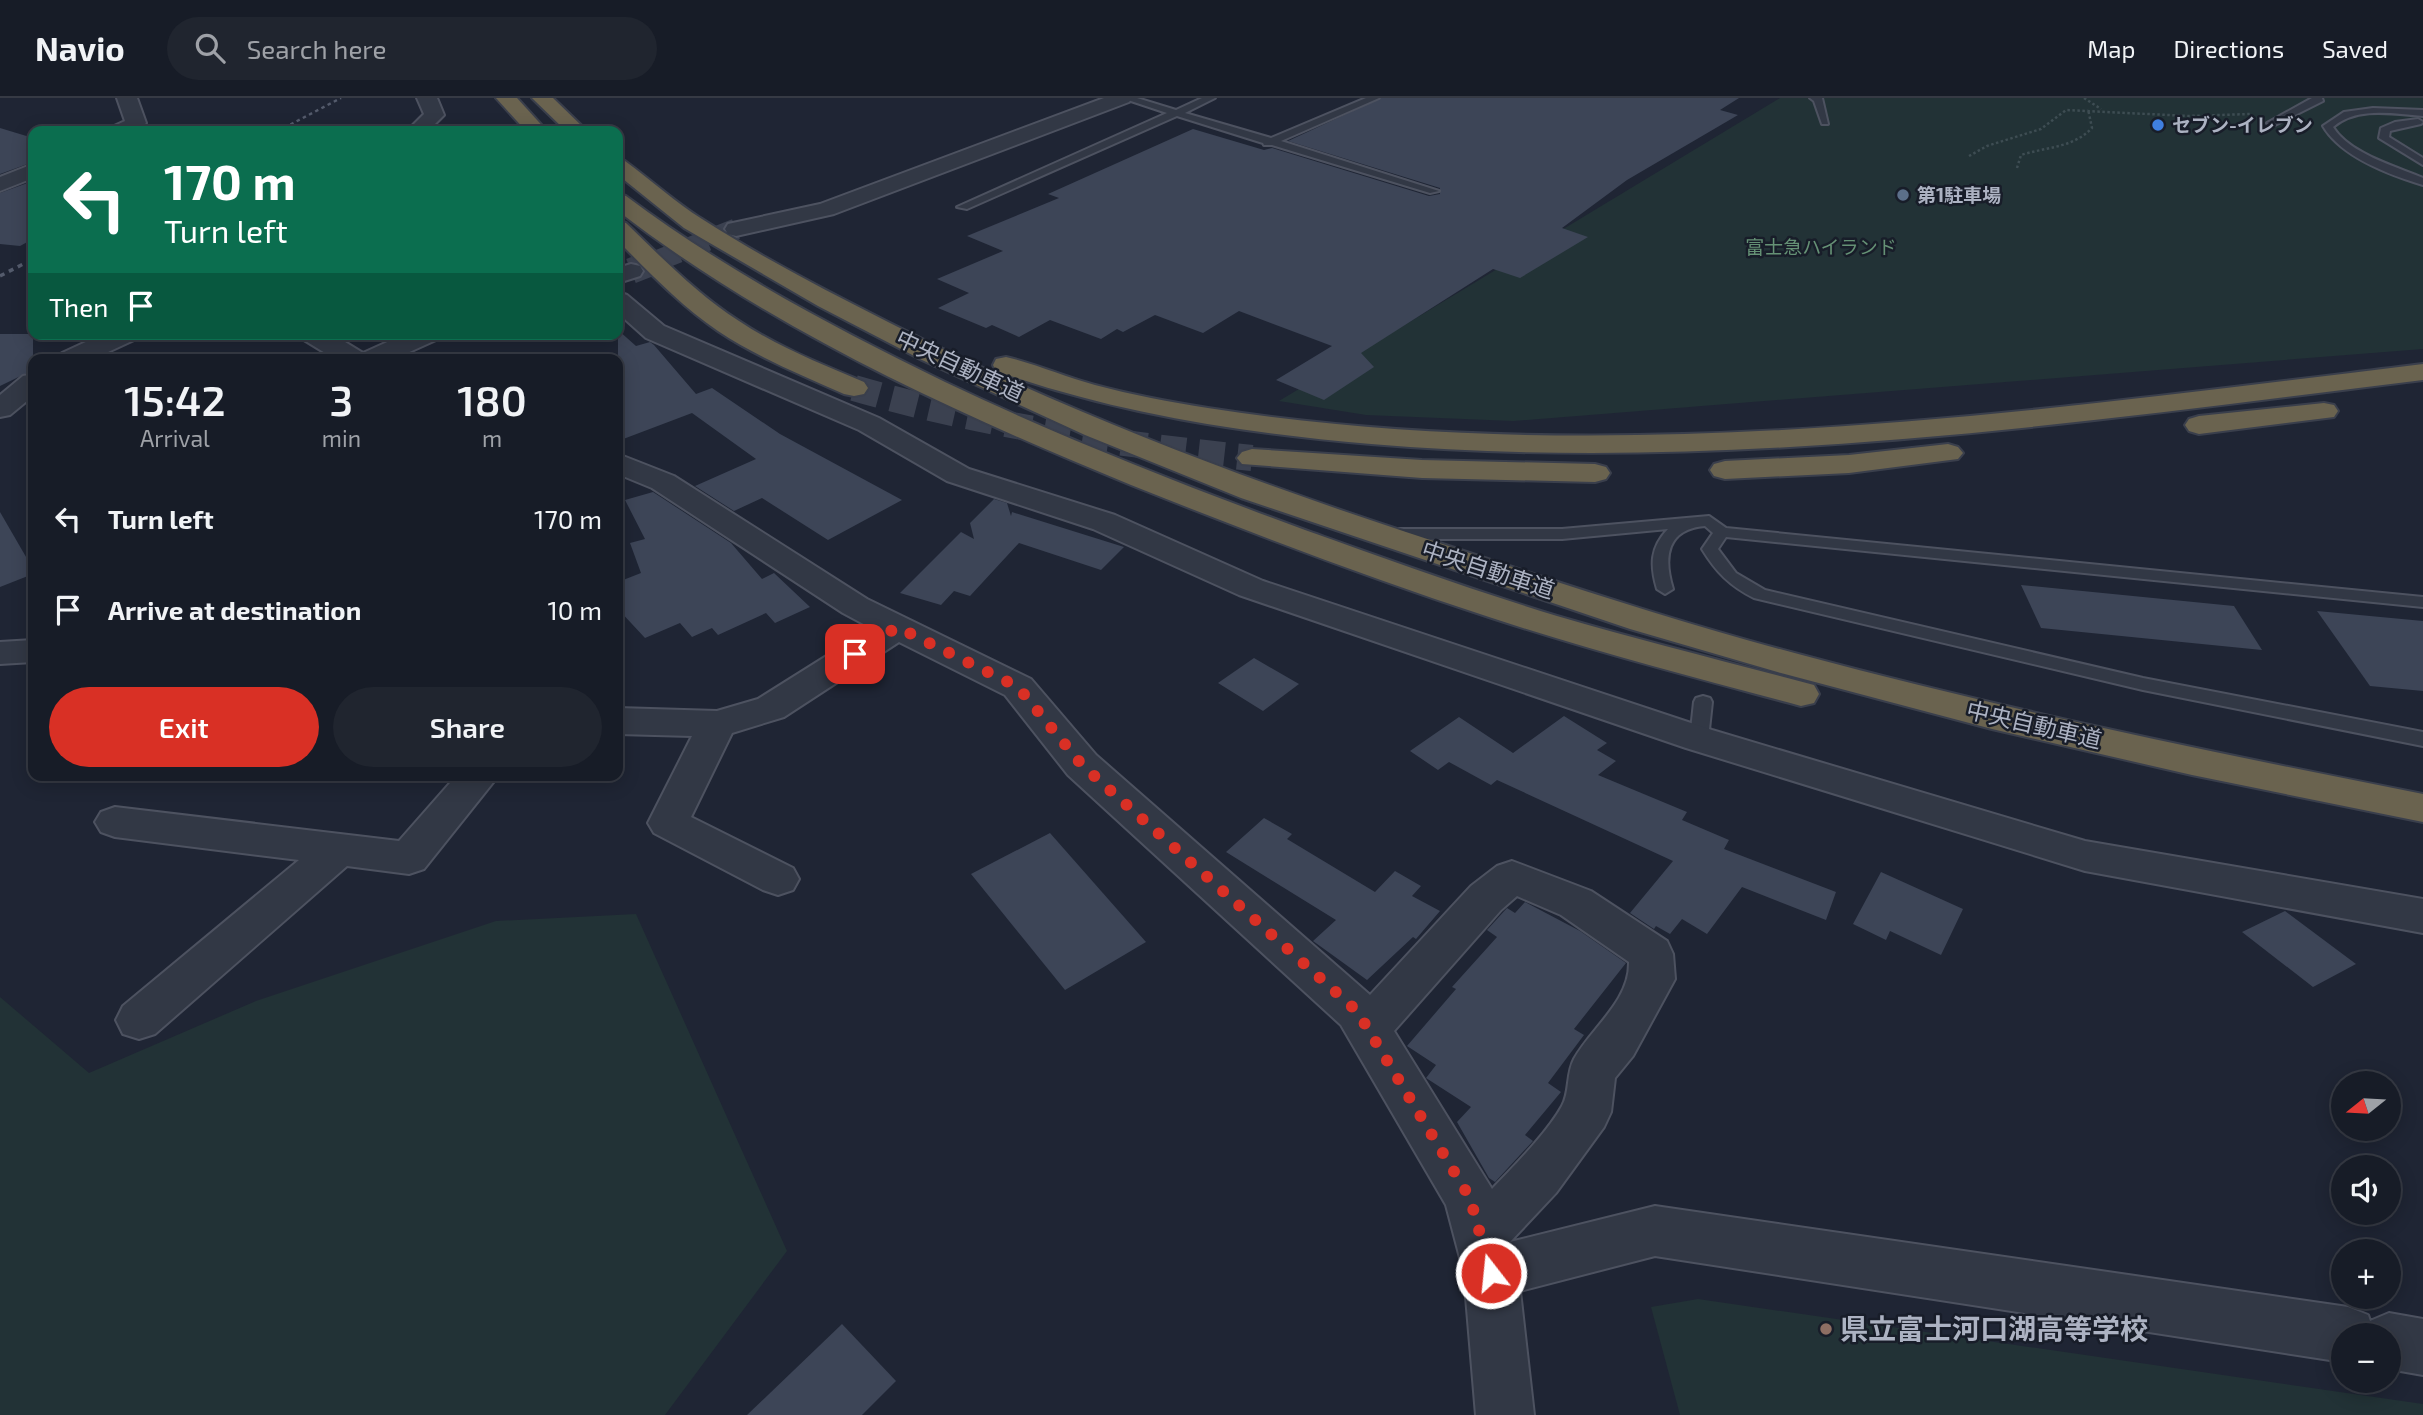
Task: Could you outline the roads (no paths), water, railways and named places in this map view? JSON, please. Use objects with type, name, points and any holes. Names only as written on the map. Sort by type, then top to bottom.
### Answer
[{"type":"highway","points":[[499,98],[518,126]]},
{"type":"highway","points":[[506,98],[532,126]]},
{"type":"highway","points":[[542,98],[572,126]]},
{"type":"highway","name":"中央自動車道","points":[[623,169],[692,223],[827,301],[1095,429],[1252,491],[1642,621],[1794,665],[1992,716],[2165,756],[2423,808]]},
{"type":"highway","name":"中央自動車道","points":[[623,205],[658,233],[716,271],[974,407],[1063,447],[1219,510],[1460,597],[1622,646],[1897,718],[2091,763],[2423,827]]},
{"type":"highway","points":[[692,223],[874,311],[1026,373],[1099,395],[1169,411],[1353,435],[1550,446],[1724,444],[1927,429],[2423,372]]},
{"type":"highway","points":[[623,233],[676,285],[744,336],[793,362],[854,388]]},
{"type":"highway","points":[[1695,471],[1849,464],[2423,399]]},
{"type":"highway","points":[[1252,458],[1422,469],[1628,473]]},
{"type":"street","points":[[127,98],[136,123],[130,126]]},
{"type":"street","points":[[736,229],[825,209],[1124,98]]},
{"type":"street","points":[[420,126],[431,107],[446,126]]},
{"type":"street","points":[[0,185],[28,172]]},
{"type":"street","points":[[623,304],[655,332],[869,424],[958,475],[1104,522],[1251,587],[1701,720],[2085,856],[2423,916]]},
{"type":"street","points":[[82,354],[112,340]]},
{"type":"street","points":[[323,340],[346,354]]},
{"type":"street","points":[[382,354],[414,340]]},
{"type":"street","points":[[0,409],[28,386]]},
{"type":"street","points":[[623,465],[663,482],[855,606],[1018,687],[1082,765],[1357,1011],[1470,1198],[1486,1255],[1505,1415]]},
{"type":"street","points":[[623,721],[716,724],[771,708],[897,627]]},
{"type":"street","points":[[0,653],[28,650]]},
{"type":"street","points":[[716,724],[668,823],[778,879]]},
{"type":"street","points":[[115,822],[409,858],[475,781]]},
{"type":"street","points":[[139,1020],[339,849]]},
{"type":"street","points":[[1368,1029],[1486,898],[1513,877],[1576,904],[1651,954],[1652,979],[1616,1042],[1592,1071],[1587,1112],[1538,1176],[1486,1255]]},
{"type":"street","points":[[1486,1255],[1655,1231],[2331,1332]]},
{"type":"street","points":[[2401,1343],[2423,1347]]},
{"type":"lane","points":[[1124,98],[1434,191]]},
{"type":"lane","points":[[963,207],[1210,98]]},
{"type":"lane","points":[[1268,143],[1374,98]]},
{"type":"lane","points":[[1815,98],[1818,99],[1825,122]]},
{"type":"lane","points":[[2272,124],[2318,101],[2317,98]]},
{"type":"lane","points":[[2423,113],[2353,113],[2341,116],[2329,126],[2336,138],[2351,147],[2389,168],[2423,182]]},
{"type":"lane","points":[[2423,122],[2395,124],[2385,130],[2384,138],[2423,162]]},
{"type":"lane","points":[[1377,533],[1562,534],[1709,521],[1721,532],[2423,602]]},
{"type":"lane","points":[[1665,589],[1660,554],[1666,538],[1686,522]]},
{"type":"lane","points":[[1721,532],[1710,549],[1721,567],[1734,582],[1759,594],[2143,684],[2423,739]]},
{"type":"tunnel","points":[[662,259],[736,229]]},
{"type":"tunnel","points":[[631,271],[662,259]]},
{"type":"tunnel","points":[[854,388],[952,413],[1051,432],[1252,458]]},
{"type":"railway","points":[[288,126],[341,98]]},
{"type":"railway","points":[[0,276],[28,262]]},
{"type":"place","name":"セブン-イレブン","points":[[2158,125]]},
{"type":"place","name":"第1駐車場","points":[[1903,195]]},
{"type":"place","name":"県立富士河口湖高等学校","points":[[1826,1329]]},
{"type":"park label","name":"富士急ハイランド","points":[[1821,247]]}]
